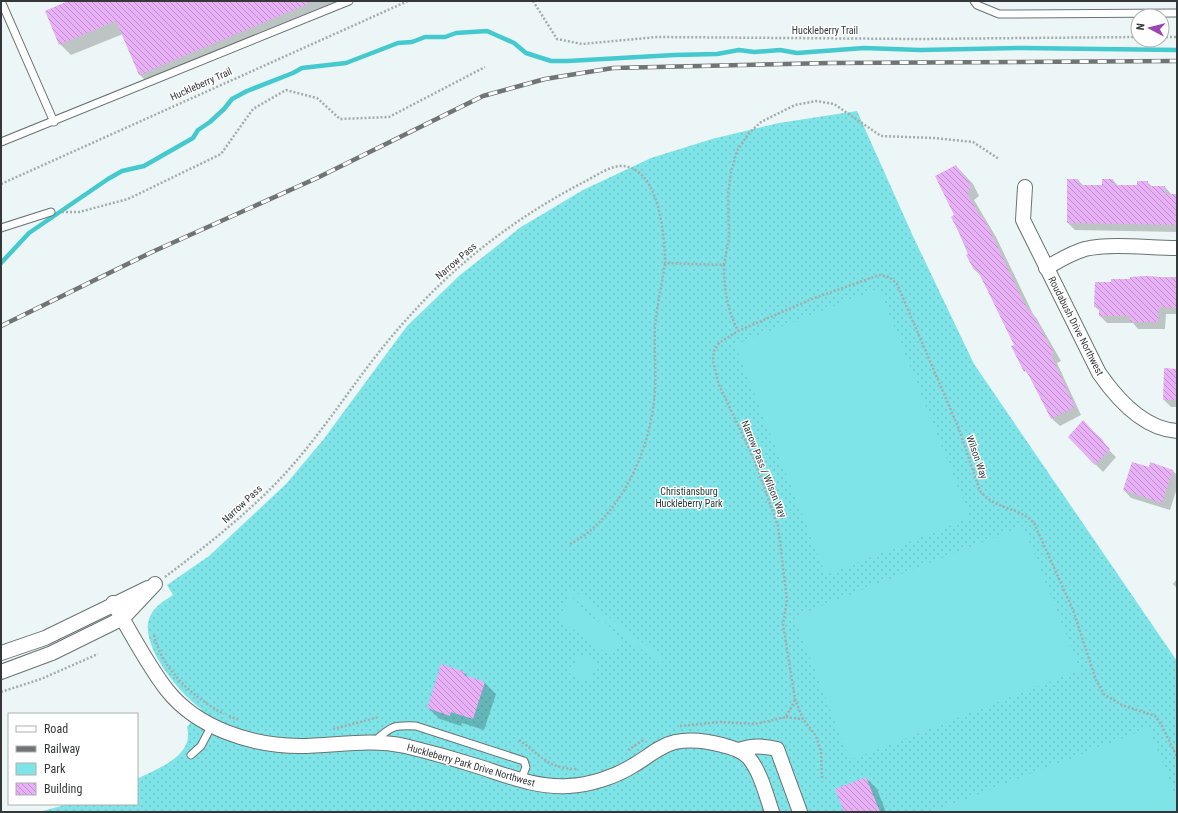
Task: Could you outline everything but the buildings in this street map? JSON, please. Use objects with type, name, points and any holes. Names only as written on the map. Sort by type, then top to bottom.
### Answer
[{"type":"street","name":"Roudabush Drive Northwest","points":[[1025,187],[1023,220],[1099,373],[1113,393],[1131,410],[1152,423],[1177,432]]},
{"type":"street","points":[[1046,268],[1070,254],[1095,248],[1177,248]]},
{"type":"street","points":[[1,653],[45,638],[113,603],[155,584],[123,618],[52,653],[1,672]]},
{"type":"street","name":"Huckleberry Park Drive Northwest","points":[[113,603],[154,673],[168,692],[184,707],[212,725],[242,737],[263,743],[288,745],[375,742],[433,752],[520,780],[558,786],[585,783],[613,776],[635,765],[653,751],[674,742],[695,741],[716,744],[739,750]]},
{"type":"street","points":[[739,750],[750,746],[762,745],[777,749],[800,812]]},
{"type":"street","points":[[739,750],[748,757],[756,770],[772,812]]},
{"type":"lane","points":[[1,1],[54,122]]},
{"type":"lane","points":[[1,142],[54,122],[349,1]]},
{"type":"lane","points":[[974,1],[977,5],[999,14],[1177,13]]},
{"type":"lane","points":[[1,228],[51,212]]},
{"type":"lane","points":[[191,755],[201,746],[212,725]]},
{"type":"lane","points":[[375,742],[388,729],[398,725],[416,726],[524,761],[526,767],[520,780]]},
{"type":"path","name":"Huckleberry Trail","points":[[1,184],[408,1]]},
{"type":"path","name":"Huckleberry Trail","points":[[533,1],[557,39],[582,44],[657,38],[916,39],[1130,37]]},
{"type":"path","points":[[51,212],[79,212],[128,199],[221,154],[253,109],[286,90],[317,98],[340,119],[389,117],[486,67]]},
{"type":"path","points":[[738,330],[730,315],[726,298],[724,265],[729,238],[728,194],[731,172],[737,151],[748,133],[761,122],[795,105],[816,101],[834,104],[881,136],[934,138],[973,142],[999,159]]},
{"type":"path","name":"Narrow Pass","points":[[163,578],[229,527],[281,478],[324,428],[407,318],[454,271],[504,231],[557,196],[609,169],[622,166],[635,170],[643,176],[653,194],[661,216],[665,240],[665,263],[655,327],[655,390],[653,410],[649,432],[643,451],[624,490],[614,504],[586,534],[570,544]]},
{"type":"path","points":[[665,263],[724,265]]},
{"type":"path","name":"Wilson Way","points":[[738,330],[812,299],[879,276],[889,277],[897,284],[958,428],[980,491],[987,499],[995,504],[1027,516],[1034,523],[1073,610],[1096,680],[1104,694],[1122,705],[1155,716],[1162,726],[1177,757]]},
{"type":"path","name":"Narrow Pass / Wilson Way","points":[[738,330],[719,343],[714,351],[713,361],[719,385],[754,459],[778,526],[787,600],[783,624],[795,699],[803,720]]},
{"type":"path","points":[[154,635],[162,655],[193,694],[214,708],[244,722]]},
{"type":"path","points":[[1,692],[47,677],[98,654]]},
{"type":"path","points":[[329,730],[379,717]]},
{"type":"path","points":[[786,717],[803,720],[816,736],[821,751],[822,778]]},
{"type":"path","points":[[519,740],[548,763],[568,769]]},
{"type":"green space","name":"Christiansburg Huckleberry Park","points":[[857,111],[912,234],[974,364],[1177,661],[1177,812],[39,812],[64,805],[138,805],[138,778],[173,760],[186,746],[188,737],[187,727],[201,709],[192,702],[173,681],[164,668],[150,642],[148,630],[149,619],[153,611],[173,595],[167,585],[209,556],[286,484],[323,440],[407,326],[460,275],[521,227],[583,190],[651,158],[712,139],[779,123]]},
{"type":"green space","points":[[879,288],[970,518],[826,575],[735,345]]},
{"type":"green space","points":[[1023,526],[1080,670],[850,760],[794,617]]},
{"type":"green space","points":[[572,589],[664,659],[661,664],[568,594]]},
{"type":"green space","points":[[567,599],[622,639],[609,655],[560,620],[565,610]]},
{"type":"green space","points":[[580,654],[598,663],[590,682],[570,674],[577,656]]},
{"type":"green space","points":[[1149,728],[1177,800],[1177,812],[932,812]]},
{"type":"waterway","points":[[1,263],[29,233],[108,179],[122,171],[144,166],[193,138],[198,130],[210,122],[232,99],[247,91],[302,68],[346,63],[398,43],[412,42],[425,37],[445,37],[456,33],[487,31],[514,43],[526,53],[551,61],[717,54],[739,50],[754,52],[780,50],[797,53],[864,48],[920,50],[1022,48],[1177,50]]},
{"type":"railway","points":[[1,326],[152,252],[317,178],[483,96],[545,79],[613,68],[831,63],[1177,61]]}]
